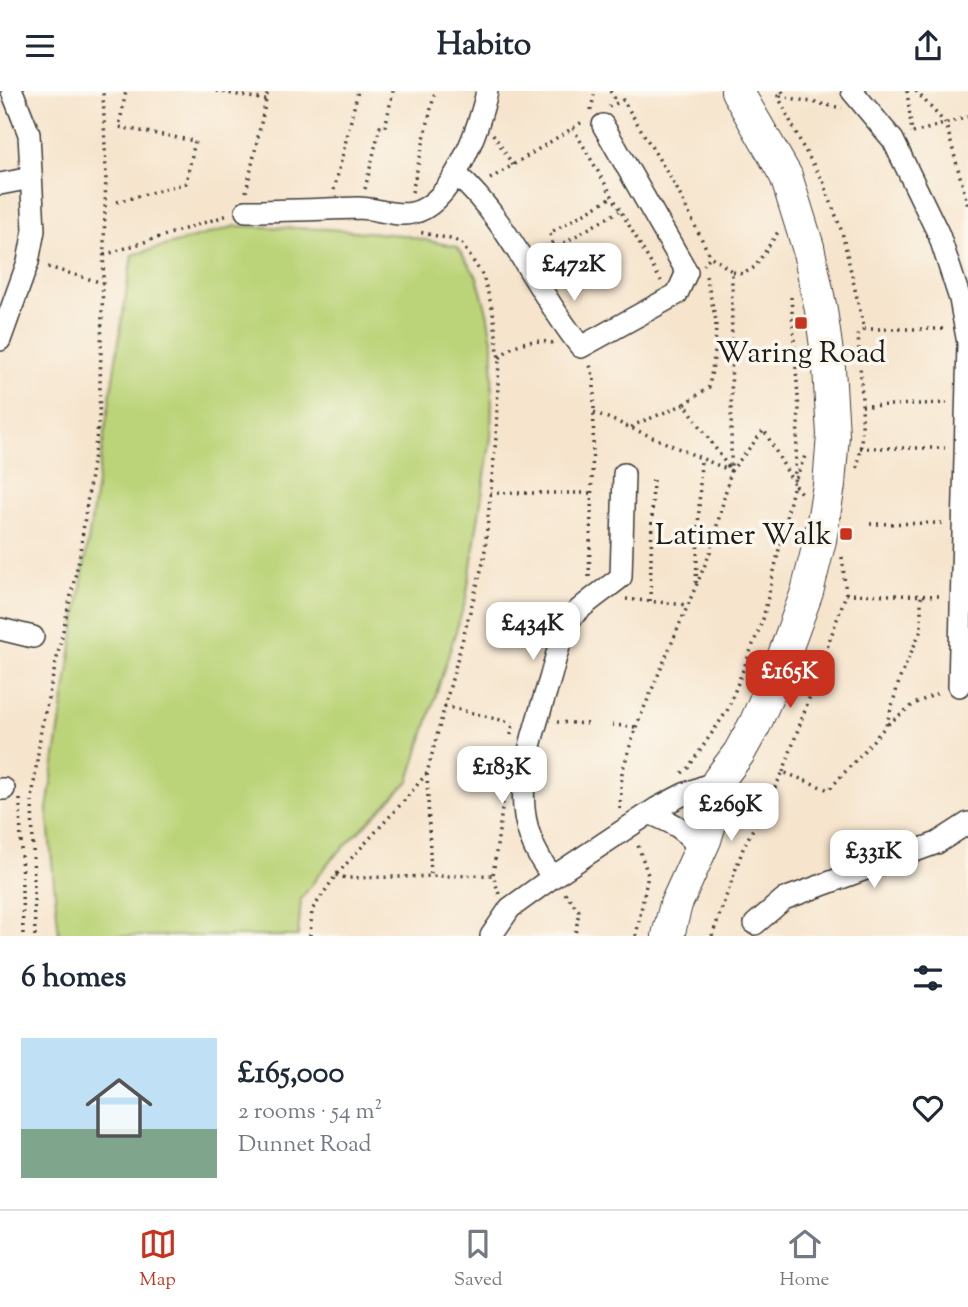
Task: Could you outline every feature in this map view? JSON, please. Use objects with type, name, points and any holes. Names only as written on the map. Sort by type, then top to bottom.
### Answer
[{"type":"street","points":[[0,340],[29,262],[34,230],[29,134],[12,91]]},
{"type":"street","points":[[244,211],[360,208],[410,214],[430,206],[456,174],[482,116],[487,91]]},
{"type":"street","points":[[491,936],[510,908],[553,877],[649,813],[684,794],[718,781],[739,753],[755,723],[779,669],[807,592],[820,540],[829,485],[833,435],[829,368],[821,310],[808,247],[786,176],[737,91]]},
{"type":"street","points":[[852,91],[871,114],[903,136],[940,235],[960,299],[967,338],[959,686]]},
{"type":"street","points":[[456,174],[479,194],[560,321],[582,349],[674,296],[687,272],[600,116]]},
{"type":"street","points":[[0,184],[31,178]]},
{"type":"street","points":[[553,877],[537,859],[528,837],[523,814],[523,776],[534,729],[571,618],[621,577],[624,474]]},
{"type":"street","points":[[0,629],[33,637]]},
{"type":"street","points":[[668,936],[676,904],[700,851],[717,801],[718,781]]},
{"type":"street","points":[[649,813],[674,823],[690,835],[700,851]]},
{"type":"street","points":[[755,924],[784,899],[937,843],[968,823]]},
{"type":"path","points":[[35,936],[32,799],[41,730],[79,559],[99,419],[106,175],[103,91]]},
{"type":"path","points":[[117,202],[187,183],[195,141],[119,127],[126,91]]},
{"type":"path","points":[[216,91],[266,100]]},
{"type":"path","points":[[104,255],[244,211],[268,91]]},
{"type":"path","points":[[333,190],[358,91]]},
{"type":"path","points":[[360,208],[380,127],[385,128],[393,91]]},
{"type":"path","points":[[418,211],[412,192],[435,91]]},
{"type":"path","points":[[595,91],[600,116]]},
{"type":"path","points":[[610,91],[617,102]]},
{"type":"path","points":[[907,91],[903,136],[968,117]]},
{"type":"path","points":[[916,91],[946,124],[968,206]]},
{"type":"path","points":[[778,96],[871,114]]},
{"type":"path","points":[[479,194],[486,182],[623,100],[676,187],[710,256],[732,271],[743,274],[755,267],[781,228],[783,240]]},
{"type":"path","points":[[482,116],[513,165]]},
{"type":"path","points":[[573,128],[619,211],[674,296]]},
{"type":"path","points":[[612,197],[550,233],[552,243],[557,247],[619,211]]},
{"type":"path","points":[[394,213],[402,229],[463,244],[483,276],[492,311],[499,359],[496,438],[484,559],[427,773],[431,877]]},
{"type":"path","points":[[630,429],[685,404],[709,387],[715,352],[716,321],[704,264],[710,256]]},
{"type":"path","points":[[29,262],[103,283]]},
{"type":"path","points":[[636,936],[648,876],[630,826],[620,810],[622,772],[636,727],[710,553],[730,471],[732,271]]},
{"type":"path","points":[[678,776],[688,768],[727,711],[763,619],[794,484],[799,411],[790,290]]},
{"type":"path","points":[[864,329],[967,338]]},
{"type":"path","points":[[499,359],[507,350],[535,340],[582,349],[594,379],[589,581],[591,589],[599,595]]},
{"type":"path","points":[[862,406],[966,403]]},
{"type":"path","points":[[685,404],[730,471]]},
{"type":"path","points":[[594,412],[730,471]]},
{"type":"path","points":[[730,471],[764,429],[794,484]]},
{"type":"path","points":[[860,448],[965,448]]},
{"type":"path","points":[[696,587],[701,459]]},
{"type":"path","points":[[653,475],[650,601],[689,605]]},
{"type":"path","points":[[490,493],[590,493]]},
{"type":"path","points":[[870,524],[927,523]]},
{"type":"path","points":[[712,936],[744,846],[783,772],[846,594],[921,595],[921,630],[900,678],[887,726]]},
{"type":"path","points":[[783,772],[829,790],[887,726],[914,704],[959,686]]},
{"type":"path","points":[[444,706],[513,723],[511,738]]},
{"type":"path","points":[[563,723],[589,724]]},
{"type":"path","points":[[612,725],[636,727]]},
{"type":"path","points":[[310,936],[312,910],[336,875],[427,773]]},
{"type":"path","points":[[23,936],[8,792],[32,799]]},
{"type":"path","points":[[336,875],[346,879],[493,875],[496,853]]},
{"type":"path","points":[[553,877],[579,911],[575,936]]},
{"type":"green space","points":[[236,226],[402,235],[457,247],[477,277],[493,346],[491,437],[466,599],[409,781],[327,864],[301,899],[298,936],[59,936],[47,809],[132,255]]},
{"type":"place","name":"Waring Road","points":[[801,323]]},
{"type":"place","name":"Latimer Walk","points":[[846,534]]}]
